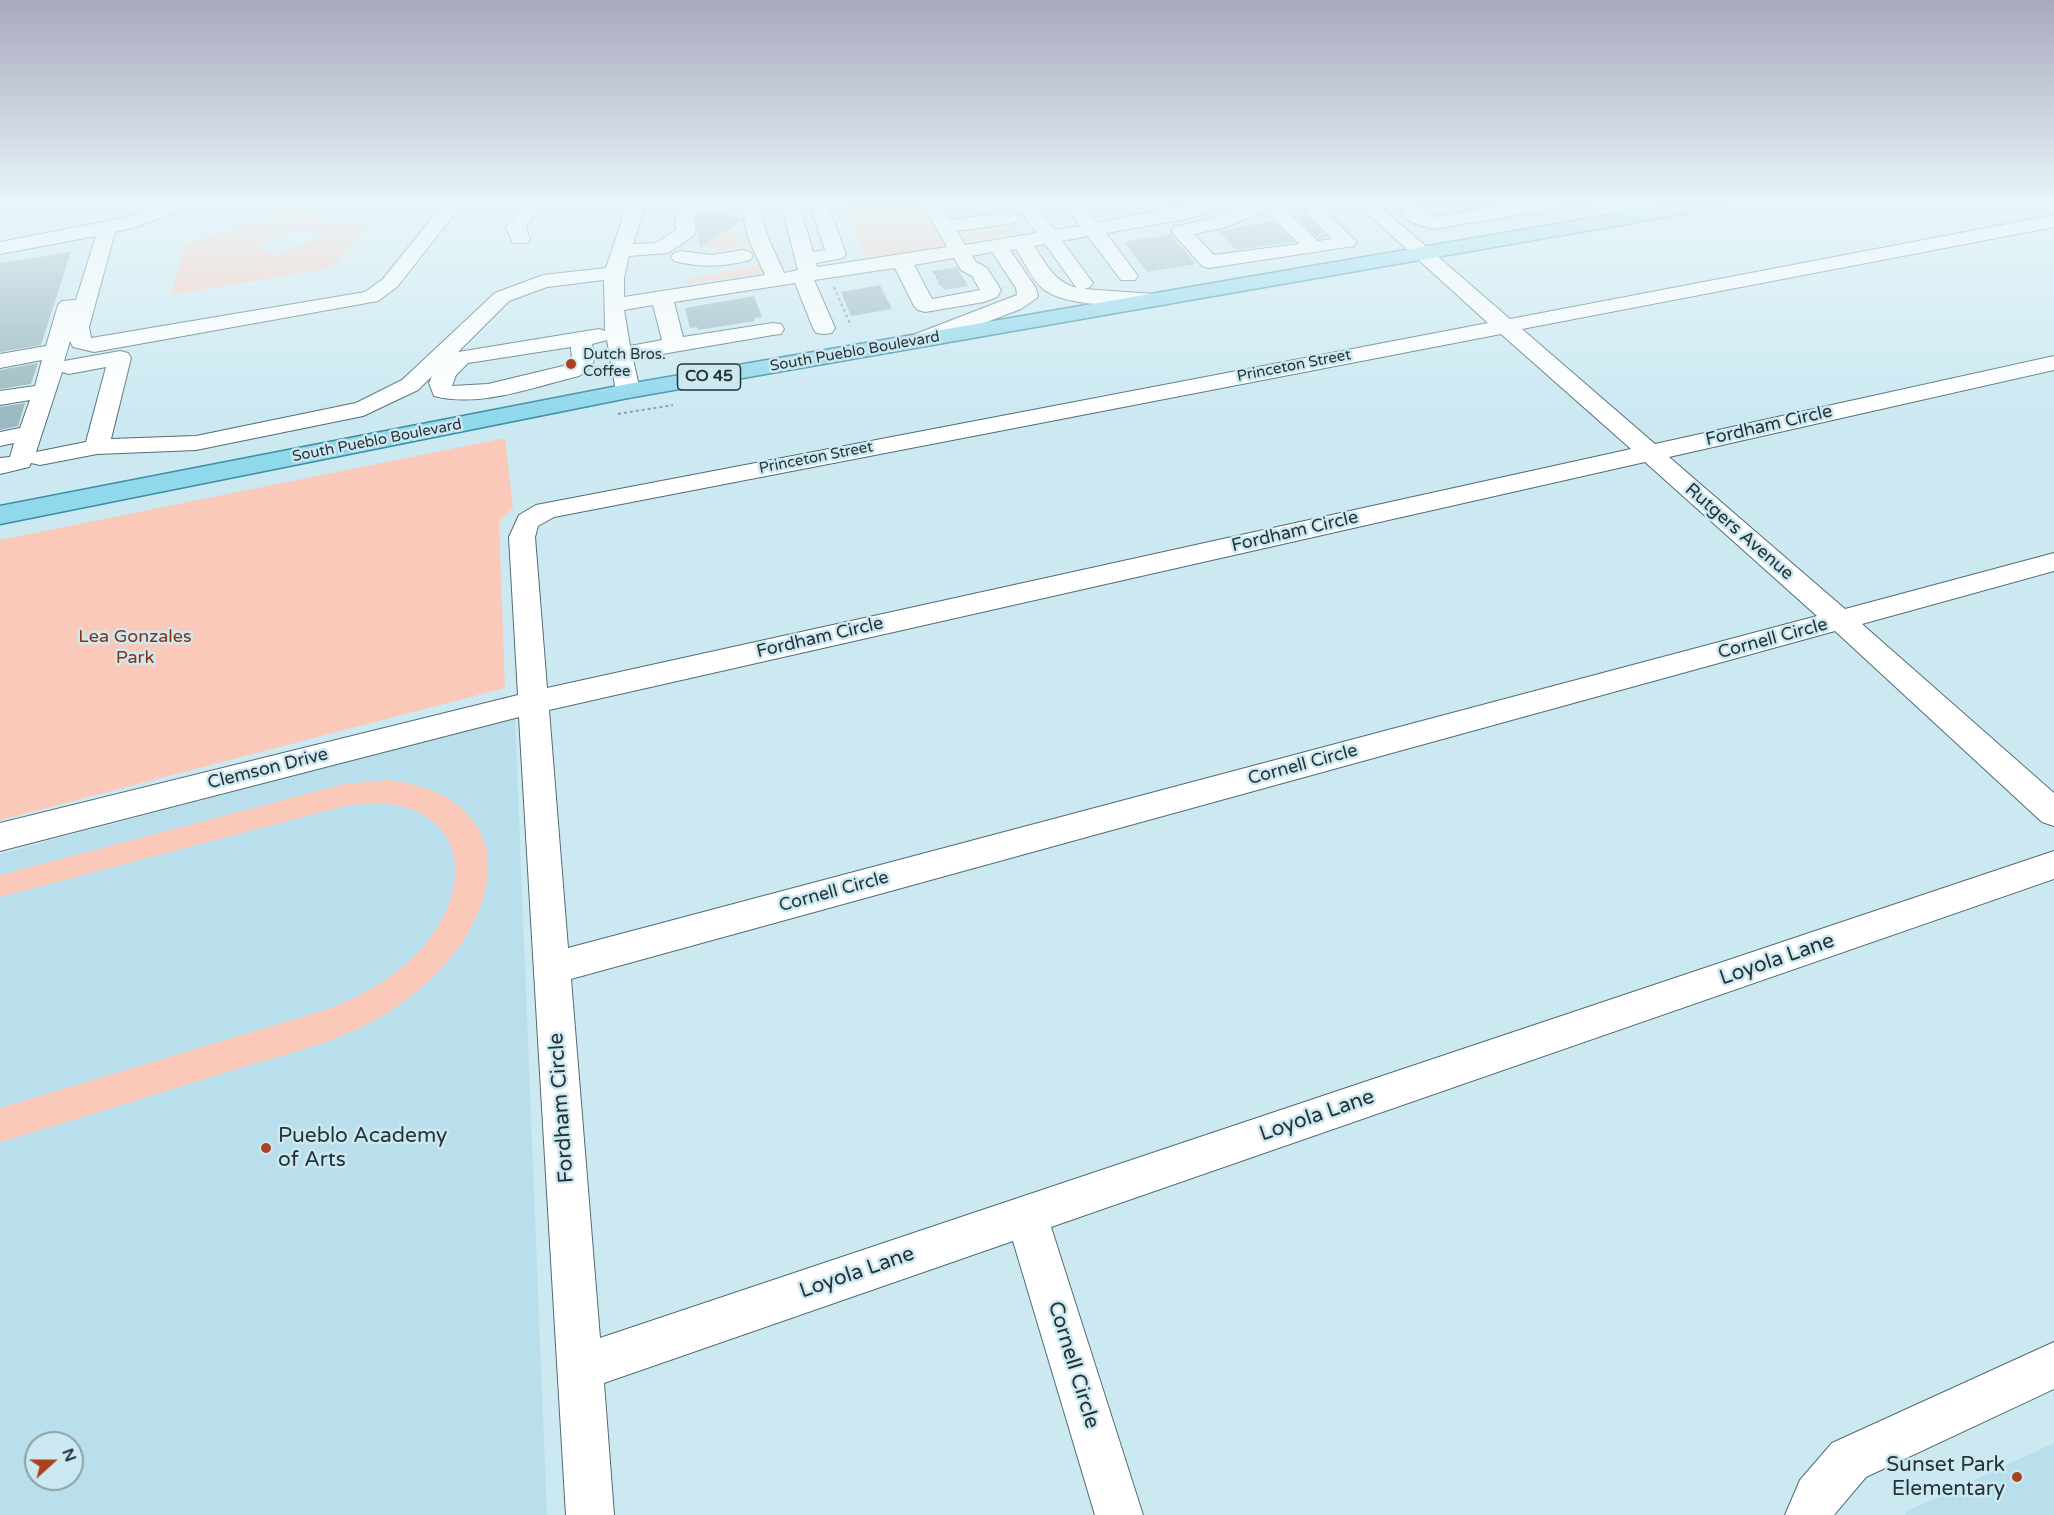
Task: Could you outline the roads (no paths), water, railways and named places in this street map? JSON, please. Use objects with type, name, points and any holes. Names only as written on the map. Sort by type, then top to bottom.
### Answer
[{"type":"main road","name":"South Pueblo Boulevard","points":[[0,515],[628,391],[1308,274]]},
{"type":"street","points":[[0,466],[20,462],[45,391],[63,359],[83,274]]},
{"type":"street","points":[[95,274],[78,327],[81,342],[86,344],[120,341],[371,297],[390,283],[397,274]]},
{"type":"street","points":[[40,458],[97,447],[196,443],[363,409],[410,385],[502,297],[543,281],[609,274]]},
{"type":"street","points":[[615,274],[617,327],[628,391]]},
{"type":"street","points":[[674,345],[671,296],[678,274]]},
{"type":"street","points":[[775,274],[777,279]]},
{"type":"street","points":[[580,339],[584,358],[582,364],[571,371],[471,393],[453,394],[442,391],[440,383],[446,372],[473,350],[580,339],[617,327],[671,296],[777,279],[792,274]]},
{"type":"street","points":[[807,274],[824,328]]},
{"type":"street","points":[[908,274],[925,306],[987,295],[990,290],[981,274]]},
{"type":"street","points":[[921,340],[1014,305],[1028,297],[1026,288],[1016,274]]},
{"type":"street","points":[[1042,274],[1049,284],[1064,292],[1093,296],[1162,299]]},
{"type":"street","points":[[1076,274],[1083,283]]},
{"type":"street","name":"Rutgers Avenue","points":[[1445,274],[1840,620],[2054,813]]},
{"type":"street","name":"Princeton Street","points":[[534,514],[551,508],[1778,274]]},
{"type":"street","points":[[435,362],[473,350],[617,327],[674,345],[773,329]]},
{"type":"street","points":[[0,361],[120,358],[97,447]]},
{"type":"street","name":"Fordham Circle","points":[[535,702],[2054,363]]},
{"type":"street","points":[[0,399],[45,391]]},
{"type":"street","points":[[0,421],[34,424]]},
{"type":"street","points":[[0,439],[34,424]]},
{"type":"street","name":"Fordham Circle","points":[[534,514],[524,525],[522,537],[590,1515]]},
{"type":"street","name":"Cornell Circle","points":[[553,968],[2054,562]]},
{"type":"street","name":"Clemson Drive","points":[[0,837],[535,702]]},
{"type":"street","name":"Loyola Lane","points":[[580,1368],[2054,865]]},
{"type":"street","name":"Cornell Circle","points":[[1026,1215],[1119,1515]]},
{"type":"street","points":[[1809,1515],[1817,1497],[1849,1460],[2054,1365]]},
{"type":"place","name":"Dutch Bros. Coffee","points":[[571,364]]},
{"type":"place","name":"Pueblo Academy of Arts","points":[[266,1148]]},
{"type":"place","name":"Sunset Park Elementary","points":[[2017,1477]]},
{"type":"park label","name":"Lea Gonzales Park","points":[[135,647]]}]
